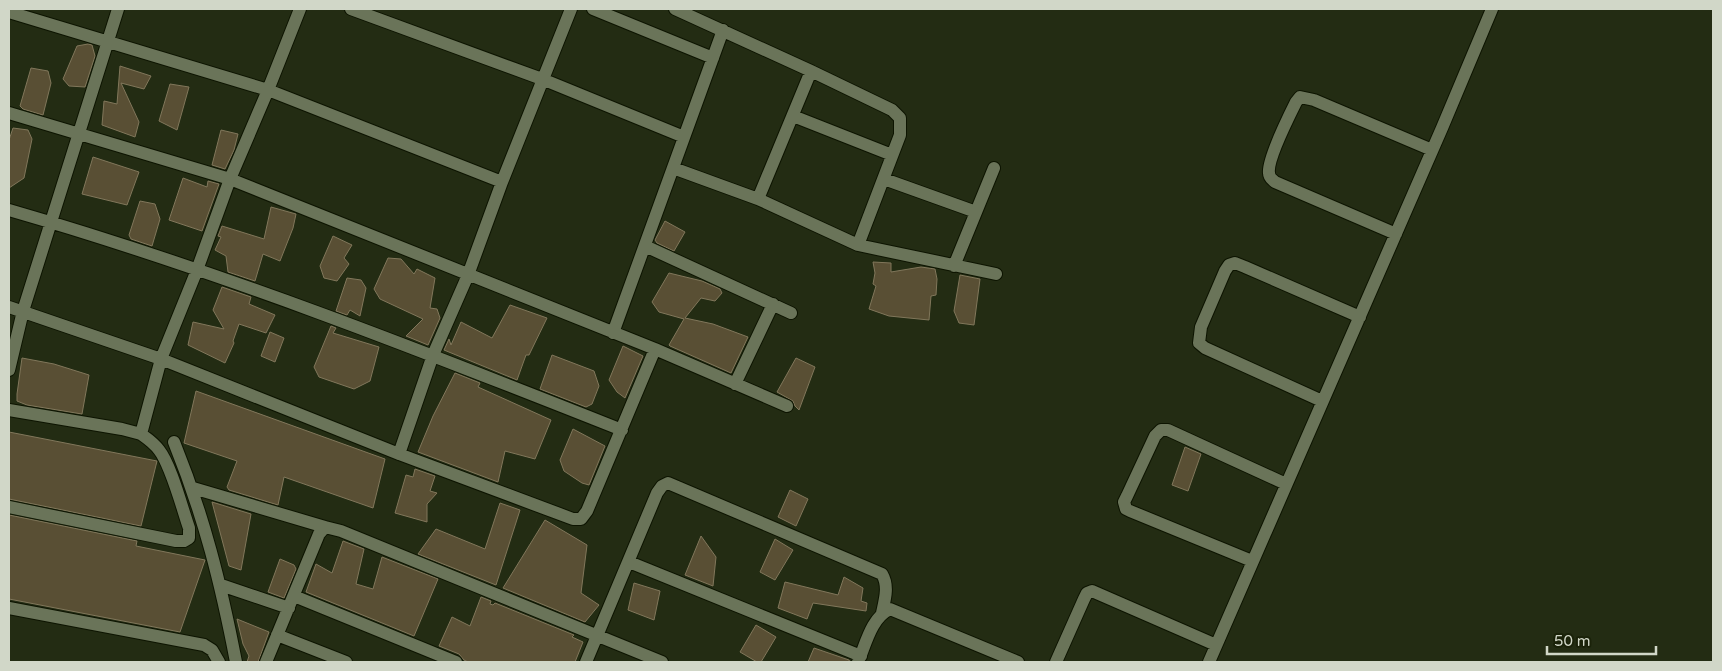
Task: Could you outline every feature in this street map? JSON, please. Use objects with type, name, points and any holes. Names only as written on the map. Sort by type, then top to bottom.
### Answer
[{"type":"street","points":[[9,370],[23,311],[118,9]]},
{"type":"street","points":[[141,434],[161,359],[197,270],[230,179],[300,9]]},
{"type":"street","points":[[399,454],[434,355],[468,275],[502,182],[570,9]]},
{"type":"street","points":[[593,9],[713,58]]},
{"type":"street","points":[[675,9],[892,110],[900,118],[900,135],[858,245]]},
{"type":"street","points":[[1208,662],[1396,234],[1492,9]]},
{"type":"street","points":[[356,10],[542,79],[684,137]]},
{"type":"street","points":[[9,12],[268,90],[502,182]]},
{"type":"street","points":[[613,333],[723,30]]},
{"type":"street","points":[[758,199],[811,71]]},
{"type":"street","points":[[1396,234],[1275,182],[1270,178],[1268,171],[1271,160],[1296,102],[1300,97],[1314,100],[1432,150]]},
{"type":"street","points":[[9,113],[230,179],[655,349],[787,406]]},
{"type":"street","points":[[793,116],[892,156]]},
{"type":"street","points":[[673,168],[758,199],[858,245],[996,274]]},
{"type":"street","points":[[954,266],[994,168]]},
{"type":"street","points":[[884,179],[976,212]]},
{"type":"street","points":[[9,210],[52,222],[197,270],[434,355],[622,430]]},
{"type":"street","points":[[645,246],[791,313]]},
{"type":"street","points":[[1322,402],[1205,348],[1199,343],[1201,326],[1225,271],[1229,265],[1235,263],[1245,266],[1360,316]]},
{"type":"street","points":[[735,384],[773,304]]},
{"type":"street","points":[[9,307],[161,359],[399,454],[573,519],[580,519],[587,511],[655,349]]},
{"type":"street","points":[[9,410],[141,434],[150,440],[160,451],[167,464],[190,528],[189,538],[184,542],[9,507]]},
{"type":"street","points":[[1252,562],[1130,511],[1126,509],[1124,502],[1155,436],[1161,430],[1168,430],[1286,484]]},
{"type":"street","points":[[174,442],[193,488],[204,522],[220,585],[236,662]]},
{"type":"street","points":[[586,662],[657,493],[662,486],[668,484],[882,574],[886,581],[882,613]]},
{"type":"street","points":[[193,488],[341,531],[662,662]]},
{"type":"street","points":[[266,662],[319,534],[325,527]]},
{"type":"street","points":[[629,562],[860,659],[876,620],[882,613],[890,609],[1018,662]]},
{"type":"street","points":[[220,585],[291,602],[456,662]]},
{"type":"street","points":[[1056,662],[1084,598],[1092,591],[1216,645]]},
{"type":"street","points":[[9,608],[204,645],[212,650],[219,662]]},
{"type":"street","points":[[278,635],[346,662]]},
{"type":"building","points":[[92,45],[95,56],[85,87],[69,86],[63,79],[77,46]]},
{"type":"building","points":[[120,66],[151,76],[144,89],[121,83],[139,122],[135,137],[102,125],[104,101],[117,104]]},
{"type":"building","points":[[31,68],[48,71],[51,83],[43,115],[23,109],[20,106]]},
{"type":"building","points":[[170,84],[189,87],[177,130],[159,121]]},
{"type":"building","points":[[13,128],[28,130],[32,139],[24,178],[9,188],[9,140]]},
{"type":"building","points":[[221,130],[238,134],[234,150],[225,169],[212,165]]},
{"type":"building","points":[[93,157],[139,172],[127,205],[82,194]]},
{"type":"building","points":[[183,178],[207,187],[208,181],[219,184],[202,231],[169,220]]},
{"type":"building","points":[[140,201],[155,204],[160,219],[152,246],[131,239],[129,235]]},
{"type":"building","points":[[271,207],[296,214],[293,228],[280,261],[263,254],[255,281],[228,272],[226,256],[215,250],[221,237],[218,236],[222,226],[264,239]]},
{"type":"building","points":[[665,221],[685,232],[674,251],[657,243],[655,240]]},
{"type":"building","points":[[333,236],[352,245],[344,258],[349,264],[337,281],[324,278],[320,266]]},
{"type":"building","points":[[388,258],[401,259],[414,274],[417,269],[435,278],[430,308],[437,309],[440,318],[428,345],[406,336],[423,319],[380,299],[374,289]]},
{"type":"building","points":[[873,262],[891,263],[891,272],[921,267],[935,269],[937,279],[936,295],[931,296],[929,320],[889,316],[869,309],[876,286],[873,284],[875,273]]},
{"type":"building","points":[[669,273],[702,281],[720,289],[722,293],[715,301],[701,298],[685,318],[713,324],[748,337],[731,373],[669,345],[684,319],[659,312],[652,302]]},
{"type":"building","points":[[960,275],[980,279],[974,325],[959,323],[954,311]]},
{"type":"building","points":[[347,278],[361,280],[366,288],[360,316],[350,310],[347,315],[336,311]]},
{"type":"building","points":[[222,287],[251,297],[249,304],[275,315],[266,333],[239,324],[234,343],[225,363],[188,345],[193,322],[224,329],[213,310]]},
{"type":"building","points":[[510,305],[547,318],[529,355],[526,355],[517,380],[444,350],[449,339],[451,345],[461,322],[492,338]]},
{"type":"building","points":[[331,326],[336,328],[333,333],[379,347],[370,381],[354,389],[319,377],[314,367]]},
{"type":"building","points":[[270,332],[284,338],[275,362],[261,356]]},
{"type":"building","points":[[623,346],[643,356],[625,398],[617,392],[609,380]]},
{"type":"building","points":[[552,355],[594,371],[599,386],[592,404],[586,407],[540,389]]},
{"type":"building","points":[[22,358],[54,364],[89,375],[82,414],[27,405],[17,401]]},
{"type":"building","points":[[796,358],[815,367],[799,410],[793,401],[777,392]]},
{"type":"building","points":[[455,373],[480,383],[478,387],[551,420],[535,459],[505,451],[498,482],[418,452],[433,416]]},
{"type":"building","points":[[196,391],[385,459],[373,508],[284,477],[278,505],[229,490],[227,487],[237,461],[184,443]]},
{"type":"building","points":[[573,429],[605,446],[589,485],[582,483],[564,471],[560,460]]},
{"type":"building","points":[[9,432],[157,461],[141,526],[9,499]]},
{"type":"building","points":[[1185,447],[1201,454],[1188,491],[1172,485]]},
{"type":"building","points":[[415,469],[435,476],[430,491],[437,493],[427,504],[427,522],[395,513],[406,475],[413,477]]},
{"type":"building","points":[[790,490],[808,499],[796,526],[778,517]]},
{"type":"building","points":[[212,502],[251,514],[241,570],[229,566]]},
{"type":"building","points":[[500,503],[520,510],[496,585],[418,554],[436,529],[485,549]]},
{"type":"building","points":[[9,515],[137,541],[136,546],[205,560],[180,632],[9,599]]},
{"type":"building","points":[[545,520],[587,545],[581,593],[599,605],[585,622],[503,588]]},
{"type":"building","points":[[701,536],[716,557],[713,586],[685,575]]},
{"type":"building","points":[[775,539],[793,550],[775,580],[760,572]]},
{"type":"building","points":[[343,541],[364,549],[356,584],[373,589],[382,557],[438,579],[414,636],[306,592],[316,564],[332,573]]},
{"type":"building","points":[[280,559],[294,565],[296,569],[284,598],[268,592]]},
{"type":"building","points":[[844,577],[863,588],[861,601],[867,603],[866,611],[813,603],[807,619],[778,608],[785,582],[838,595]]},
{"type":"building","points":[[634,583],[660,591],[654,620],[628,610]]},
{"type":"building","points":[[481,597],[491,601],[490,604],[493,605],[495,603],[574,635],[572,637],[583,642],[575,662],[468,662],[459,654],[439,646],[452,617],[470,626]]},
{"type":"building","points":[[237,619],[269,632],[258,662],[247,662],[249,656],[243,644]]},
{"type":"building","points":[[756,625],[776,637],[761,662],[757,662],[740,652]]},
{"type":"building","points":[[814,648],[849,660],[850,662],[808,662]]}]
